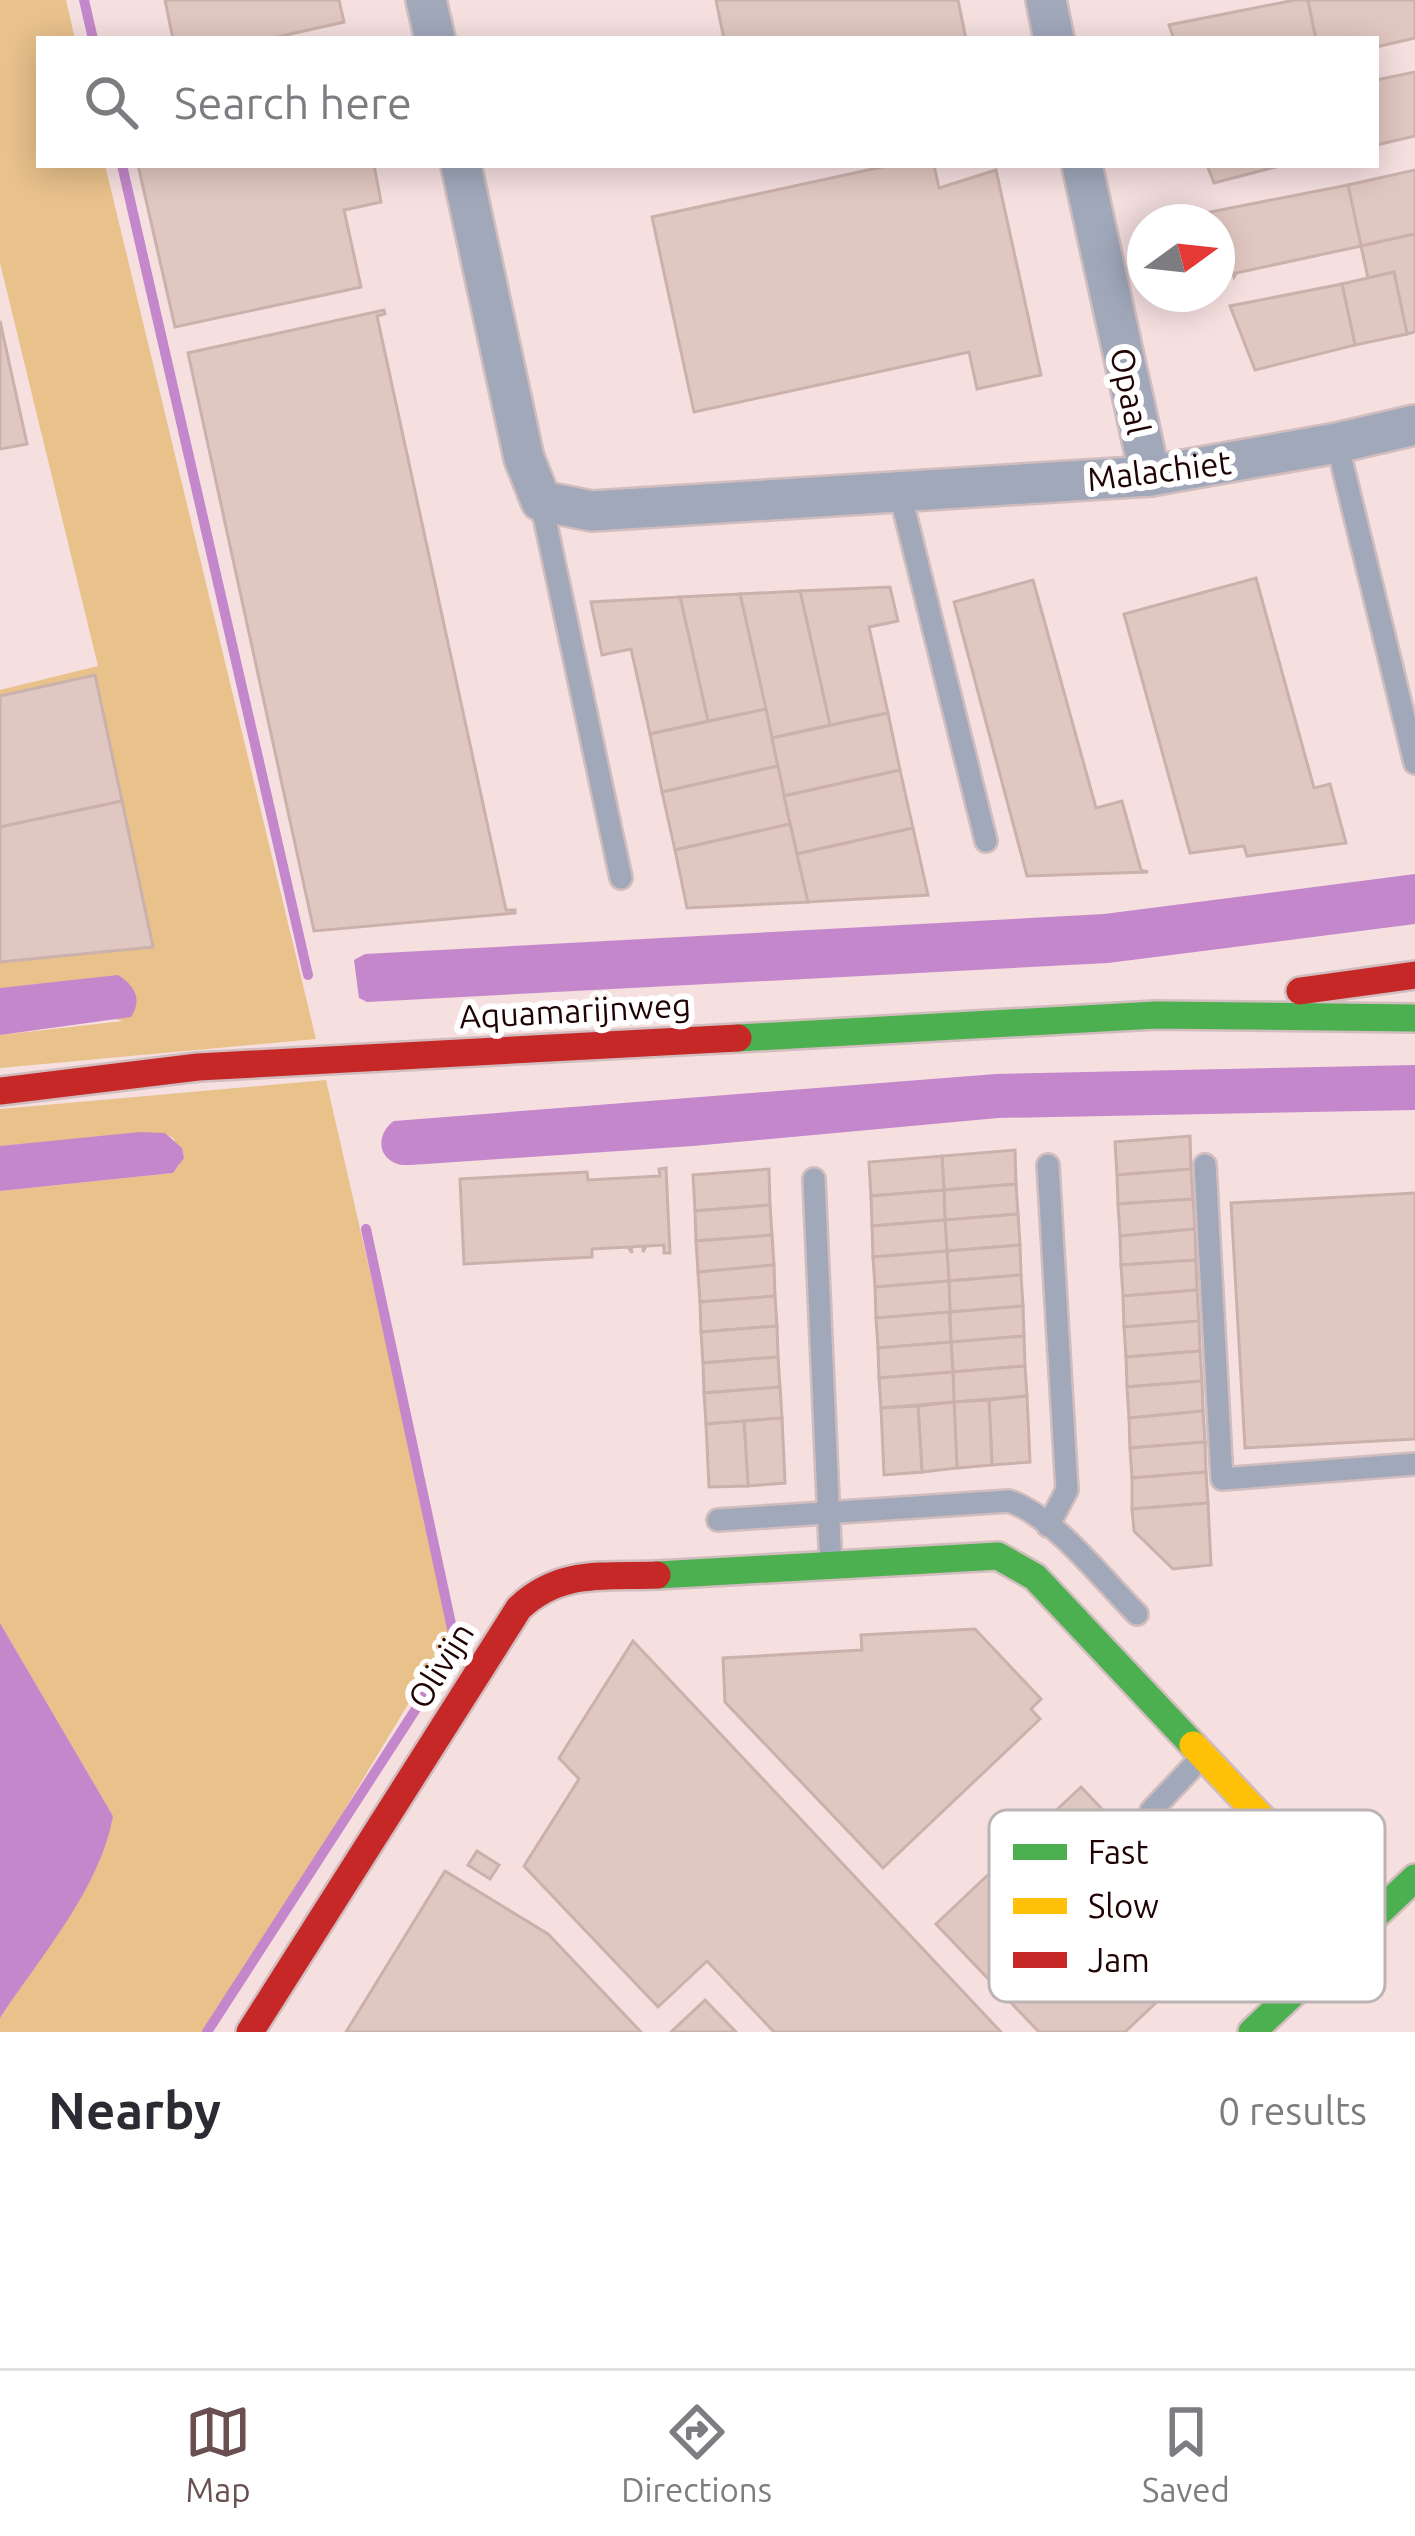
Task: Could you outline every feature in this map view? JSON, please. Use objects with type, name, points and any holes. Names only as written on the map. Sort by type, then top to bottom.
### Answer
[{"type":"street","points":[[426,0],[434,36]]},
{"type":"street","points":[[1046,0],[1053,36]]},
{"type":"street","points":[[462,168],[524,458],[541,501]]},
{"type":"street","name":"Opaal","points":[[1083,168],[1150,476]]},
{"type":"street","name":"Malachiet","points":[[541,501],[592,511],[1150,476],[1415,425]]},
{"type":"street","name":"Aquamarijnweg","points":[[1156,1015],[1415,975]]},
{"type":"street","name":"Aquamarijnweg","points":[[0,1090],[198,1067],[1156,1015],[1415,1018]]},
{"type":"street","name":"Olivijn","points":[[250,2032],[520,1608],[539,1589],[568,1579],[998,1556],[1035,1577],[1254,1810]]},
{"type":"street","points":[[1385,1907],[1415,1878]]},
{"type":"street","points":[[1252,2032],[1284,2002]]},
{"type":"lane","points":[[1337,443],[1415,763]]},
{"type":"lane","points":[[901,493],[986,841]]},
{"type":"lane","points":[[541,501],[621,878]]},
{"type":"lane","points":[[1048,1165],[1067,1490],[1048,1526]]},
{"type":"lane","points":[[1205,1165],[1222,1479],[1415,1464]]},
{"type":"lane","points":[[814,1179],[831,1568]]},
{"type":"lane","points":[[718,1520],[1009,1501],[1027,1507],[1137,1614]]},
{"type":"lane","points":[[1035,1577],[1069,1546]]},
{"type":"lane","points":[[1151,1810],[1203,1756]]},
{"type":"shaded area","points":[[0,0],[66,0],[74,36],[36,36],[36,168],[106,168],[316,1039],[0,1068],[0,1035],[123,1021],[0,989],[0,690],[98,666],[0,263]]},
{"type":"shaded area","points":[[1415,874],[1415,924],[1108,963],[367,1002],[359,998],[354,960],[365,954],[1104,914]]},
{"type":"shaded area","points":[[118,975],[135,993],[131,1017],[0,1035],[0,988]]},
{"type":"shaded area","points":[[1415,1065],[1415,1110],[998,1118],[693,1146],[410,1165],[389,1159],[381,1142],[394,1121],[996,1074]]},
{"type":"shaded area","points":[[326,1080],[452,1631],[211,2032],[0,2032],[0,2018],[74,1905],[113,1816],[0,1623],[0,1191],[173,1173],[180,1164],[174,1139],[165,1133],[0,1146],[0,1109]]},
{"type":"shaded area","points":[[165,1133],[182,1148],[184,1158],[173,1173],[0,1191],[0,1146]]},
{"type":"shaded area","points":[[0,1623],[113,1816],[82,1896],[0,2018]]},
{"type":"building","points":[[165,0],[339,0],[344,22],[281,36],[172,36]]},
{"type":"building","points":[[716,0],[958,0],[965,36],[723,36]]},
{"type":"building","points":[[1308,0],[1315,36],[1173,36],[1169,25]]},
{"type":"building","points":[[1308,0],[1415,0],[1415,38],[1379,46],[1379,36],[1315,36]]},
{"type":"building","points":[[1415,72],[1415,136],[1379,144],[1379,79]]},
{"type":"building","points":[[139,168],[375,168],[381,202],[344,210],[361,287],[175,327]]},
{"type":"building","points":[[877,168],[935,168],[939,188],[996,170],[1041,375],[977,389],[969,352],[694,412],[652,217]]},
{"type":"building","points":[[1208,168],[1272,168],[1214,183]]},
{"type":"building","points":[[1415,170],[1415,234],[1361,246],[1348,185]]},
{"type":"building","points":[[1348,185],[1361,246],[1235,275],[1235,207]]},
{"type":"building","points":[[1415,234],[1415,332],[1407,334],[1394,272],[1368,278],[1361,246]]},
{"type":"building","points":[[1394,272],[1407,334],[1355,345],[1342,284]]},
{"type":"building","points":[[1342,284],[1355,345],[1255,370],[1232,312],[1235,305]]},
{"type":"building","points":[[384,310],[385,314],[377,316],[506,910],[515,913],[314,931],[188,353]]},
{"type":"building","points":[[0,321],[27,444],[0,449]]},
{"type":"building","points":[[1256,578],[1314,788],[1330,784],[1346,843],[1247,856],[1244,846],[1190,853],[1124,614]]},
{"type":"building","points":[[1033,580],[1096,808],[1122,801],[1141,870],[1148,872],[1027,876],[954,602]]},
{"type":"building","points":[[890,587],[898,621],[869,627],[888,713],[830,725],[800,591]]},
{"type":"building","points":[[800,591],[830,725],[772,738],[740,594]]},
{"type":"building","points":[[740,594],[766,709],[708,721],[680,597]]},
{"type":"building","points":[[680,597],[708,721],[650,734],[631,649],[602,655],[591,602]]},
{"type":"building","points":[[95,675],[122,801],[0,827],[0,696]]},
{"type":"building","points":[[766,709],[778,766],[662,792],[650,734]]},
{"type":"building","points":[[888,713],[900,770],[784,796],[772,738]]},
{"type":"building","points":[[778,766],[790,824],[675,850],[662,792]]},
{"type":"building","points":[[900,770],[913,828],[797,854],[784,796]]},
{"type":"building","points":[[122,801],[153,947],[0,962],[0,827]]},
{"type":"building","points":[[790,824],[808,902],[687,908],[675,850]]},
{"type":"building","points":[[913,828],[928,895],[808,902],[797,854]]},
{"type":"building","points":[[1190,1136],[1191,1169],[1117,1175],[1115,1142]]},
{"type":"building","points":[[1015,1150],[1016,1184],[944,1190],[942,1156]]},
{"type":"building","points":[[942,1156],[944,1190],[871,1196],[869,1162]]},
{"type":"building","points":[[666,1168],[670,1253],[664,1253],[664,1245],[646,1246],[643,1252],[643,1246],[631,1247],[632,1253],[628,1247],[592,1249],[592,1257],[464,1264],[460,1179],[587,1172],[588,1180],[660,1176],[659,1169]]},
{"type":"building","points":[[769,1169],[770,1205],[695,1211],[693,1175]]},
{"type":"building","points":[[1191,1169],[1193,1199],[1118,1204],[1117,1175]]},
{"type":"building","points":[[1016,1184],[1018,1214],[945,1220],[944,1190]]},
{"type":"building","points":[[944,1190],[945,1220],[872,1226],[871,1196]]},
{"type":"building","points":[[1415,1193],[1415,1439],[1245,1448],[1231,1203]]},
{"type":"building","points":[[1193,1199],[1195,1229],[1120,1236],[1118,1204]]},
{"type":"building","points":[[770,1205],[772,1235],[696,1241],[695,1211]]},
{"type":"building","points":[[1018,1214],[1020,1245],[947,1251],[945,1220]]},
{"type":"building","points":[[945,1220],[947,1251],[873,1257],[872,1226]]},
{"type":"building","points":[[1195,1229],[1196,1260],[1121,1265],[1120,1236]]},
{"type":"building","points":[[772,1235],[774,1265],[698,1272],[696,1241]]},
{"type":"building","points":[[1020,1245],[1021,1275],[949,1281],[947,1251]]},
{"type":"building","points":[[947,1251],[949,1281],[875,1287],[873,1257]]},
{"type":"building","points":[[1196,1260],[1197,1290],[1123,1296],[1121,1265]]},
{"type":"building","points":[[774,1265],[775,1296],[700,1302],[698,1272]]},
{"type":"building","points":[[1021,1275],[1023,1306],[950,1312],[949,1281]]},
{"type":"building","points":[[949,1281],[950,1312],[876,1318],[875,1287]]},
{"type":"building","points":[[1197,1290],[1199,1321],[1124,1327],[1123,1296]]},
{"type":"building","points":[[775,1296],[777,1326],[701,1332],[700,1302]]},
{"type":"building","points":[[1023,1306],[1024,1336],[951,1342],[950,1312]]},
{"type":"building","points":[[949,1312],[951,1342],[878,1348],[876,1318]]},
{"type":"building","points":[[1199,1321],[1200,1351],[1126,1357],[1124,1327]]},
{"type":"building","points":[[777,1326],[778,1357],[703,1363],[701,1332]]},
{"type":"building","points":[[1024,1336],[1025,1366],[953,1372],[951,1342]]},
{"type":"building","points":[[951,1342],[953,1372],[879,1378],[878,1348]]},
{"type":"building","points":[[1200,1351],[1202,1381],[1127,1387],[1126,1357]]},
{"type":"building","points":[[778,1357],[780,1387],[704,1393],[703,1363]]},
{"type":"building","points":[[1025,1366],[1027,1396],[954,1402],[953,1372]]},
{"type":"building","points":[[953,1372],[954,1402],[881,1408],[879,1378]]},
{"type":"building","points":[[1202,1381],[1203,1411],[1129,1418],[1127,1387]]},
{"type":"building","points":[[780,1387],[782,1418],[706,1424],[704,1393]]},
{"type":"building","points":[[1027,1396],[1030,1462],[992,1465],[989,1400]]},
{"type":"building","points":[[989,1400],[992,1465],[957,1468],[954,1402]]},
{"type":"building","points":[[954,1402],[957,1468],[922,1472],[918,1406]]},
{"type":"building","points":[[918,1406],[922,1472],[884,1475],[881,1408]]},
{"type":"building","points":[[1203,1411],[1205,1442],[1130,1448],[1129,1418]]},
{"type":"building","points":[[782,1418],[785,1483],[748,1486],[744,1421]]},
{"type":"building","points":[[744,1421],[748,1486],[709,1487],[706,1424]]},
{"type":"building","points":[[1205,1442],[1206,1472],[1132,1478],[1130,1448]]},
{"type":"building","points":[[1206,1472],[1208,1503],[1132,1509],[1132,1478]]},
{"type":"building","points":[[1208,1503],[1211,1565],[1173,1569],[1134,1531],[1132,1509]]},
{"type":"building","points":[[975,1629],[1041,1699],[1031,1709],[1040,1719],[883,1868],[725,1702],[723,1658],[862,1650],[861,1635]]},
{"type":"building","points":[[633,1641],[1001,2032],[774,2032],[707,1961],[658,2007],[524,1866],[579,1779],[559,1758]]},
{"type":"building","points":[[1081,1787],[1103,1810],[1057,1810]]},
{"type":"building","points":[[477,1851],[499,1865],[490,1879],[468,1865]]},
{"type":"building","points":[[445,1871],[548,1934],[641,2032],[346,2032]]},
{"type":"building","points":[[989,1874],[989,1980],[936,1924]]},
{"type":"building","points":[[705,2000],[736,2032],[671,2032]]},
{"type":"building","points":[[1010,2002],[1157,2002],[1125,2032],[1039,2032]]},
{"type":"waterway","points":[[84,0],[92,36]]},
{"type":"waterway","points":[[123,168],[308,975]]},
{"type":"waterway","points":[[207,2032],[456,1647],[366,1229]]},
{"type":"traffic: fast","points":[[738,1038],[1156,1015],[1415,1018]]},
{"type":"traffic: fast","points":[[657,1575],[998,1556],[1035,1577],[1193,1745]]},
{"type":"traffic: fast","points":[[1385,1906],[1415,1878]]},
{"type":"traffic: fast","points":[[1252,2032],[1284,2002]]},
{"type":"traffic: slow","points":[[1193,1745],[1254,1810]]},
{"type":"traffic: jam","points":[[1300,991],[1415,975]]},
{"type":"traffic: jam","points":[[0,1091],[198,1067],[738,1038]]},
{"type":"traffic: jam","points":[[250,2032],[519,1608],[567,1581],[657,1575]]}]
